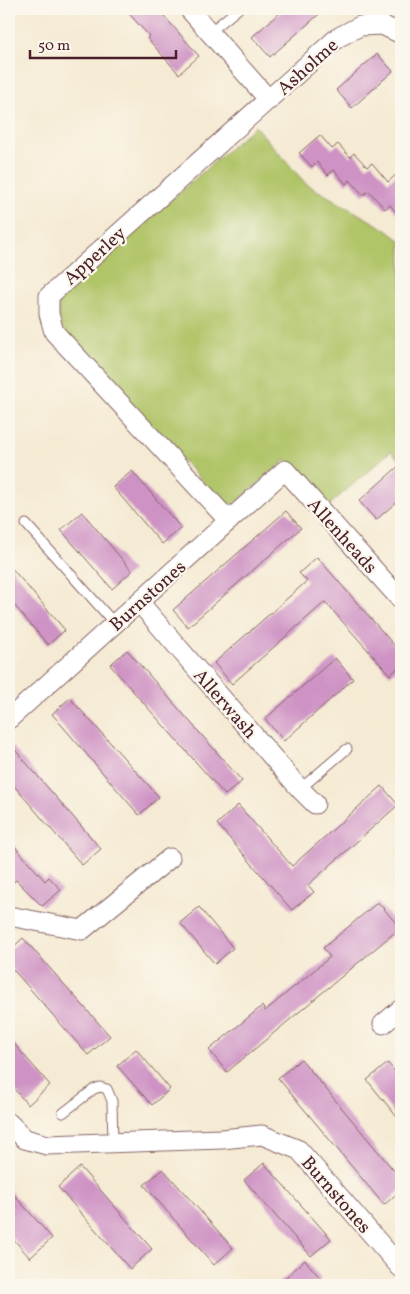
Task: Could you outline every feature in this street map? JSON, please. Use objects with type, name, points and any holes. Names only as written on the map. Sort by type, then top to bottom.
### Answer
[{"type":"street","points":[[189,9],[269,100]]},
{"type":"street","name":"Asholme","points":[[269,100],[337,38],[360,26],[382,25],[401,34]]},
{"type":"street","name":"Apperley","points":[[229,521],[54,332],[49,314],[49,296],[269,100]]},
{"type":"street","name":"Burnstones","points":[[9,719],[285,470]]},
{"type":"street","name":"Allenheads","points":[[285,470],[401,600]]},
{"type":"street","name":"Allerwash","points":[[139,602],[315,804]]},
{"type":"street","points":[[9,916],[82,930],[170,858]]},
{"type":"street","points":[[383,1024],[401,1010]]},
{"type":"street","name":"Burnstones","points":[[9,1123],[25,1139],[47,1144],[222,1139],[262,1135],[299,1150],[401,1268]]},
{"type":"lane","points":[[210,32],[238,9]]},
{"type":"lane","points":[[26,524],[115,624]]},
{"type":"lane","points":[[300,789],[347,749]]},
{"type":"lane","points":[[63,1113],[94,1088],[106,1089],[112,1101],[113,1142]]},
{"type":"green space","points":[[255,126],[306,184],[385,229],[401,241],[401,462],[391,451],[327,507],[286,460],[231,505],[215,495],[62,330],[58,313],[59,299]]},
{"type":"building","points":[[125,9],[158,9],[199,56],[179,74],[147,38],[149,36]]},
{"type":"building","points":[[284,9],[325,9],[270,57],[252,37]]},
{"type":"building","points":[[377,54],[393,71],[352,108],[336,90]]},
{"type":"building","points":[[320,135],[332,149],[338,144],[350,157],[354,153],[367,167],[372,163],[388,182],[401,170],[401,218],[390,205],[385,209],[369,191],[363,195],[350,180],[346,184],[334,170],[328,175],[317,162],[312,167],[299,153]]},
{"type":"building","points":[[401,464],[401,498],[376,520],[359,501]]},
{"type":"building","points":[[132,471],[181,528],[162,544],[113,487]]},
{"type":"building","points":[[286,511],[301,528],[188,627],[173,610]]},
{"type":"building","points":[[82,512],[132,571],[112,589],[61,530]]},
{"type":"building","points":[[317,557],[401,653],[401,665],[390,675],[325,602],[232,684],[214,663],[307,581],[299,573]]},
{"type":"building","points":[[9,565],[65,630],[48,645],[9,599]]},
{"type":"building","points":[[127,650],[242,781],[225,795],[110,665]]},
{"type":"building","points":[[335,658],[353,679],[284,741],[265,719]]},
{"type":"building","points":[[70,698],[159,797],[139,815],[52,714]]},
{"type":"building","points":[[9,743],[101,849],[82,865],[9,780]]},
{"type":"building","points":[[382,786],[398,805],[308,885],[314,892],[292,910],[217,824],[238,805],[292,866]]},
{"type":"building","points":[[9,840],[45,881],[49,877],[61,890],[42,906],[16,880],[9,886]]},
{"type":"building","points":[[378,902],[400,928],[227,1072],[209,1050],[262,1006],[265,1011],[330,957],[323,948]]},
{"type":"building","points":[[199,907],[233,948],[215,964],[180,923]]},
{"type":"building","points":[[23,938],[110,1036],[88,1055],[9,965],[9,951]]},
{"type":"building","points":[[9,1038],[50,1085],[28,1105],[9,1083]]},
{"type":"building","points":[[136,1049],[170,1089],[152,1105],[117,1066]]},
{"type":"building","points":[[301,1059],[401,1179],[401,1190],[384,1205],[278,1078]]},
{"type":"building","points":[[388,1063],[401,1079],[401,1122],[367,1080]]},
{"type":"building","points":[[264,1163],[331,1239],[311,1256],[244,1180]]},
{"type":"building","points":[[80,1167],[152,1249],[130,1269],[58,1187]]},
{"type":"building","points":[[163,1169],[233,1248],[214,1265],[144,1185]]},
{"type":"building","points":[[9,1189],[52,1238],[30,1258],[9,1234]]},
{"type":"building","points":[[305,1260],[321,1279],[313,1285],[277,1285]]}]
